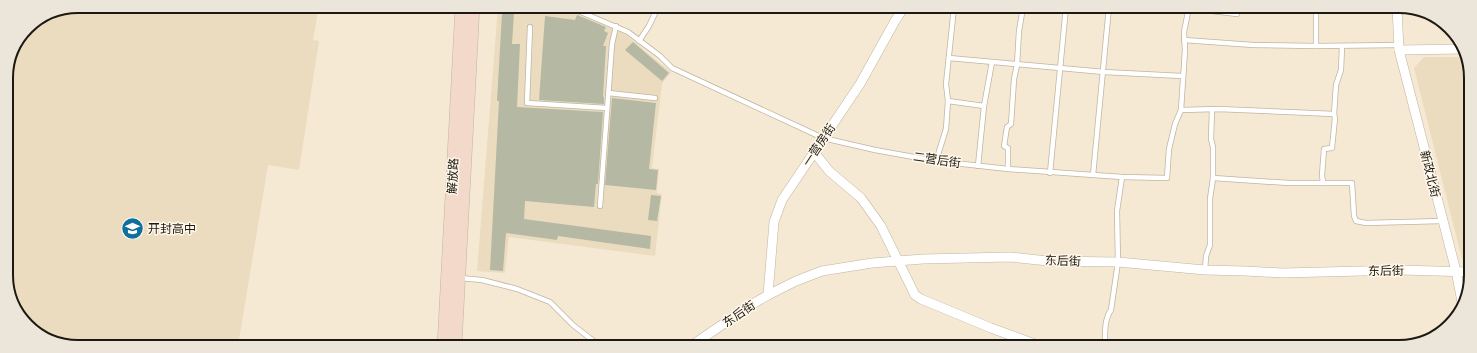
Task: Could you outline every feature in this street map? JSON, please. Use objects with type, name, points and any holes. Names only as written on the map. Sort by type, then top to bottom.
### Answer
[{"type":"main road","name":"解放路","points":[[444,340],[462,13]]},
{"type":"main road","name":"解放路","points":[[455,340],[473,13]]},
{"type":"street","name":"一营房街","points":[[768,295],[774,222],[782,200],[860,84],[900,13]]},
{"type":"street","name":"新政北街","points":[[1397,13],[1399,48],[1456,271],[1461,295]]},
{"type":"street","points":[[1399,48],[1457,49]]},
{"type":"street","points":[[814,152],[829,171],[861,198],[881,226],[915,294],[921,299],[990,328],[1025,340]]},
{"type":"street","name":"东后街","points":[[700,340],[768,295],[796,281],[822,271],[872,263],[923,259],[1010,257],[1048,261],[1118,262],[1205,270],[1282,273],[1402,270],[1464,272]]},
{"type":"lane","name":"二营后街","points":[[585,13],[628,32],[660,56],[672,68],[824,138],[875,150],[936,161],[978,166],[1050,173],[1166,178],[1169,149],[1175,124],[1181,110],[1184,32],[1187,13]]},
{"type":"lane","points":[[639,41],[655,13]]},
{"type":"lane","points":[[936,161],[946,129],[948,101],[946,84],[953,13]]},
{"type":"lane","points":[[1008,169],[1008,148],[1004,146],[1007,127],[1011,124],[1014,79],[1017,65],[1019,31],[1022,13]]},
{"type":"lane","points":[[1050,173],[1065,13]]},
{"type":"lane","points":[[1093,175],[1109,13]]},
{"type":"lane","points":[[1229,13],[1237,14]]},
{"type":"lane","points":[[1316,13],[1316,46]]},
{"type":"lane","points":[[600,206],[612,44],[616,26]]},
{"type":"lane","points":[[530,27],[527,103],[607,108]]},
{"type":"lane","points":[[1184,40],[1253,45],[1399,48]]},
{"type":"lane","points":[[1323,183],[1322,175],[1324,149],[1332,148],[1336,85],[1341,70],[1342,46]]},
{"type":"lane","points":[[949,58],[1060,69],[1182,76]]},
{"type":"lane","points":[[978,166],[984,106],[992,62]]},
{"type":"lane","points":[[608,93],[655,98]]},
{"type":"lane","points":[[948,101],[984,106]]},
{"type":"lane","points":[[1181,110],[1212,109],[1334,114]]},
{"type":"lane","points":[[1205,270],[1206,256],[1210,245],[1210,204],[1213,178],[1213,147],[1211,139],[1212,109]]},
{"type":"lane","points":[[1106,340],[1107,319],[1108,313],[1111,310],[1118,262],[1117,211],[1122,177]]},
{"type":"lane","points":[[1213,178],[1289,183],[1352,184],[1354,216],[1356,221],[1366,223],[1442,221]]},
{"type":"lane","points":[[458,278],[482,280],[517,289],[550,302],[593,340]]},
{"type":"shaded area","name":"开封高中","points":[[78,13],[318,13],[313,40],[319,41],[299,170],[268,165],[239,340],[66,339],[49,333],[32,321],[18,300],[14,287],[13,275],[13,74],[15,61],[20,49],[27,39],[35,29],[57,16]]},
{"type":"shaded area","points":[[498,13],[578,14],[626,35],[671,72],[662,84],[652,168],[659,169],[657,193],[662,194],[655,256],[509,237],[505,273],[477,271]]},
{"type":"shaded area","points":[[1424,57],[1460,57],[1463,66],[1464,259],[1462,259],[1414,68]]},
{"type":"building","points":[[502,13],[514,13],[512,44],[520,44],[517,107],[603,112],[598,184],[596,184],[594,207],[525,201],[524,219],[651,236],[650,249],[558,236],[557,240],[506,233],[503,271],[490,270]]},
{"type":"building","points":[[577,15],[606,27],[604,31],[608,33],[603,46],[606,46],[603,97],[604,104],[539,100],[545,16],[575,20]]},
{"type":"building","points":[[633,42],[669,73],[662,81],[625,50]]},
{"type":"building","points":[[612,98],[656,103],[649,169],[658,170],[656,190],[605,185]]},
{"type":"building","points":[[651,195],[661,196],[657,221],[648,220]]},
{"type":"place","name":"开封高中","points":[[132,229]]}]
